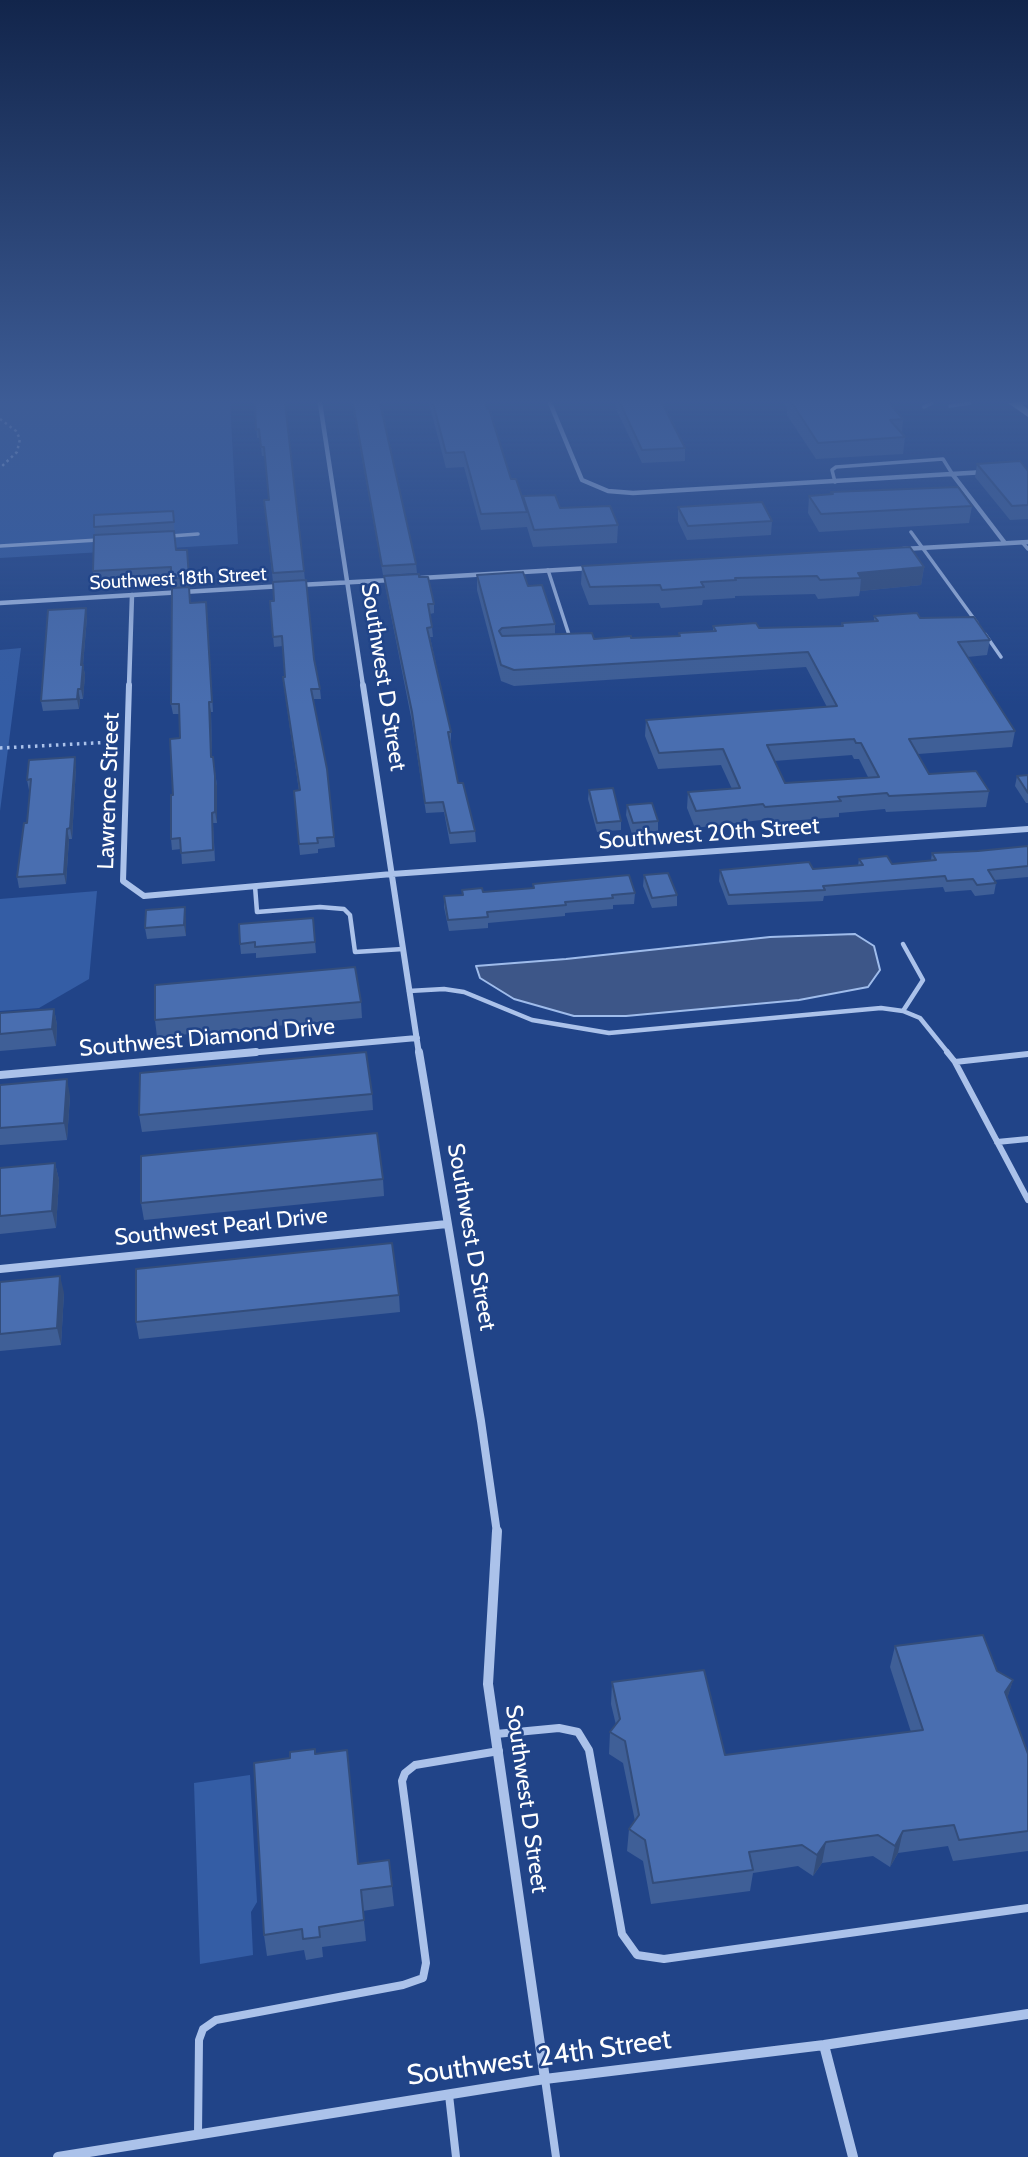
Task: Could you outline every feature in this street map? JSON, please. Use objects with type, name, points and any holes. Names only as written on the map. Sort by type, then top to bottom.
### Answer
[{"type":"street","name":"Southwest D Street","points":[[335,504],[417,1038],[497,1531],[488,1684],[545,2078]]},
{"type":"street","points":[[975,504],[1005,543]]},
{"type":"street","points":[[896,550],[1025,542]]},
{"type":"street","points":[[414,578],[604,567]]},
{"type":"street","name":"Southwest 18th Street","points":[[0,603],[401,579]]},
{"type":"street","name":"Lawrence Street","points":[[132,595],[123,881],[144,896],[392,874]]},
{"type":"street","name":"Southwest 20th Street","points":[[392,874],[1028,829]]},
{"type":"street","name":"Southwest Diamond Drive","points":[[0,1075],[417,1038]]},
{"type":"street","name":"Southwest Pearl Drive","points":[[0,1269],[447,1224]]},
{"type":"street","name":"Southwest 24th Street","points":[[66,2156],[545,2078],[824,2045],[1028,2014]]},
{"type":"street","points":[[824,2045],[853,2157]]},
{"type":"lane","points":[[911,532],[1001,657]]},
{"type":"lane","points":[[159,537],[198,534]]},
{"type":"lane","points":[[0,546],[106,540]]},
{"type":"lane","points":[[1025,542],[1028,549]]},
{"type":"lane","points":[[548,570],[571,643]]},
{"type":"lane","points":[[255,886],[257,912],[335,907],[344,909],[350,915],[355,952],[403,949]]},
{"type":"lane","points":[[903,944],[923,980],[903,1011]]},
{"type":"lane","points":[[410,991],[444,989],[464,992],[532,1020],[608,1033],[881,1008],[903,1011],[920,1018],[955,1062],[1028,1200]]},
{"type":"lane","points":[[955,1062],[1028,1054]]},
{"type":"lane","points":[[997,1142],[1028,1139]]},
{"type":"lane","points":[[496,1734],[559,1728],[578,1732],[589,1750],[622,1934],[637,1955],[664,1959],[1028,1908]]},
{"type":"lane","points":[[198,2136],[200,2040],[204,2029],[216,2020],[414,1983],[423,1978],[426,1963],[402,1781],[405,1773],[415,1765],[499,1751]]},
{"type":"lane","points":[[545,2078],[556,2157]]},
{"type":"lane","points":[[449,2095],[456,2157]]},
{"type":"path","points":[[0,748],[128,741]]},
{"type":"shaded area","points":[[0,504],[236,504],[238,544],[0,558]]},
{"type":"shaded area","points":[[21,648],[0,811],[0,650]]},
{"type":"shaded area","points":[[97,891],[89,979],[39,1008],[0,1011],[0,899]]},
{"type":"shaded area","points":[[855,934],[874,946],[880,970],[868,987],[799,1000],[626,1016],[574,1016],[514,999],[480,978],[476,966],[770,937]]},
{"type":"shaded area","points":[[250,1775],[257,1902],[251,1912],[253,1955],[200,1964],[194,1783]]},
{"type":"building","points":[[264,504],[296,504],[304,571],[273,573]]},
{"type":"building","points":[[371,504],[403,504],[416,564],[382,566]]},
{"type":"building","points":[[478,504],[524,504],[527,512],[481,514]]},
{"type":"building","points":[[525,504],[558,504],[560,508],[610,506],[618,525],[534,530]]},
{"type":"building","points":[[763,504],[772,521],[688,526],[678,507]]},
{"type":"building","points":[[814,504],[970,504],[972,506],[821,514]]},
{"type":"building","points":[[1010,504],[1028,504],[1028,505],[1012,506]]},
{"type":"building","points":[[173,511],[174,522],[94,527],[94,515]]},
{"type":"building","points":[[174,531],[176,550],[187,550],[189,577],[171,579],[171,567],[93,571],[94,535]]},
{"type":"building","points":[[910,547],[924,567],[858,573],[861,578],[735,578],[736,580],[701,582],[704,587],[662,590],[660,585],[590,587],[582,566]]},
{"type":"building","points":[[523,572],[528,586],[542,585],[555,624],[502,628],[499,631],[502,636],[592,633],[594,639],[631,638],[680,636],[679,633],[716,631],[713,626],[756,623],[759,628],[843,626],[842,623],[878,621],[874,616],[917,613],[920,618],[974,617],[990,640],[958,642],[1015,731],[909,739],[929,774],[976,771],[989,791],[889,796],[887,793],[838,797],[841,801],[765,807],[763,804],[696,811],[688,792],[740,788],[723,749],[659,753],[646,720],[837,706],[808,652],[514,670],[501,665],[477,575]],"holes":[[[854,739],[856,743],[861,743],[879,777],[785,783],[767,745]]]},
{"type":"building","points":[[419,574],[419,577],[428,577],[434,604],[428,604],[432,627],[427,628],[451,732],[448,732],[458,783],[463,783],[475,831],[450,833],[443,802],[425,803],[412,712],[384,576]]},
{"type":"building","points":[[306,580],[314,659],[320,689],[311,689],[327,769],[334,837],[317,838],[318,843],[299,844],[294,791],[300,790],[283,677],[282,636],[273,637],[270,601],[274,601],[273,582]]},
{"type":"building","points":[[189,587],[190,603],[206,602],[215,812],[212,813],[213,850],[181,853],[180,838],[171,839],[173,795],[170,739],[180,738],[179,704],[171,704],[172,588]]},
{"type":"building","points":[[86,608],[81,689],[78,689],[77,699],[41,701],[48,610]]},
{"type":"building","points":[[75,757],[64,874],[17,877],[24,823],[27,823],[31,779],[27,780],[29,760]]},
{"type":"building","points":[[1028,775],[1028,793],[1017,776]]},
{"type":"building","points":[[613,788],[621,821],[597,823],[589,790]]},
{"type":"building","points":[[652,803],[658,821],[633,823],[627,805]]},
{"type":"building","points":[[1028,846],[1028,866],[988,870],[996,883],[977,885],[973,879],[947,881],[945,876],[823,886],[825,890],[729,895],[720,870],[809,862],[813,869],[863,865],[859,859],[887,856],[892,864],[936,860],[932,853]]},
{"type":"building","points":[[668,873],[677,895],[652,898],[644,875]]},
{"type":"building","points":[[629,875],[635,893],[612,895],[613,898],[565,902],[566,905],[487,912],[488,917],[448,920],[444,896],[463,895],[462,890],[482,888],[483,892],[534,888],[533,884]]},
{"type":"building","points":[[185,907],[184,925],[145,928],[146,910]]},
{"type":"building","points":[[313,918],[315,942],[255,947],[255,942],[240,944],[239,924]]},
{"type":"building","points":[[355,967],[361,1002],[155,1020],[155,985]]},
{"type":"building","points":[[54,1009],[52,1029],[0,1034],[0,1013]]},
{"type":"building","points":[[366,1052],[372,1094],[139,1115],[140,1073]]},
{"type":"building","points":[[67,1079],[64,1123],[0,1128],[0,1085]]},
{"type":"building","points":[[377,1133],[383,1179],[141,1203],[141,1156]]},
{"type":"building","points":[[55,1163],[52,1211],[0,1216],[0,1168]]},
{"type":"building","points":[[392,1243],[399,1295],[136,1322],[136,1269]]},
{"type":"building","points":[[60,1276],[57,1328],[0,1334],[0,1282]]},
{"type":"building","points":[[983,1635],[997,1671],[1013,1680],[1005,1692],[1028,1754],[1028,1831],[959,1840],[954,1825],[903,1831],[895,1846],[878,1835],[826,1842],[817,1855],[802,1845],[749,1852],[753,1870],[653,1883],[645,1840],[629,1829],[639,1815],[625,1741],[610,1732],[620,1719],[612,1682],[704,1670],[725,1755],[923,1730],[895,1646]]},
{"type":"building","points":[[315,1749],[315,1754],[347,1750],[358,1864],[389,1860],[392,1886],[361,1890],[364,1920],[319,1927],[320,1937],[303,1939],[302,1929],[264,1935],[254,1763],[290,1758],[290,1752]]}]
